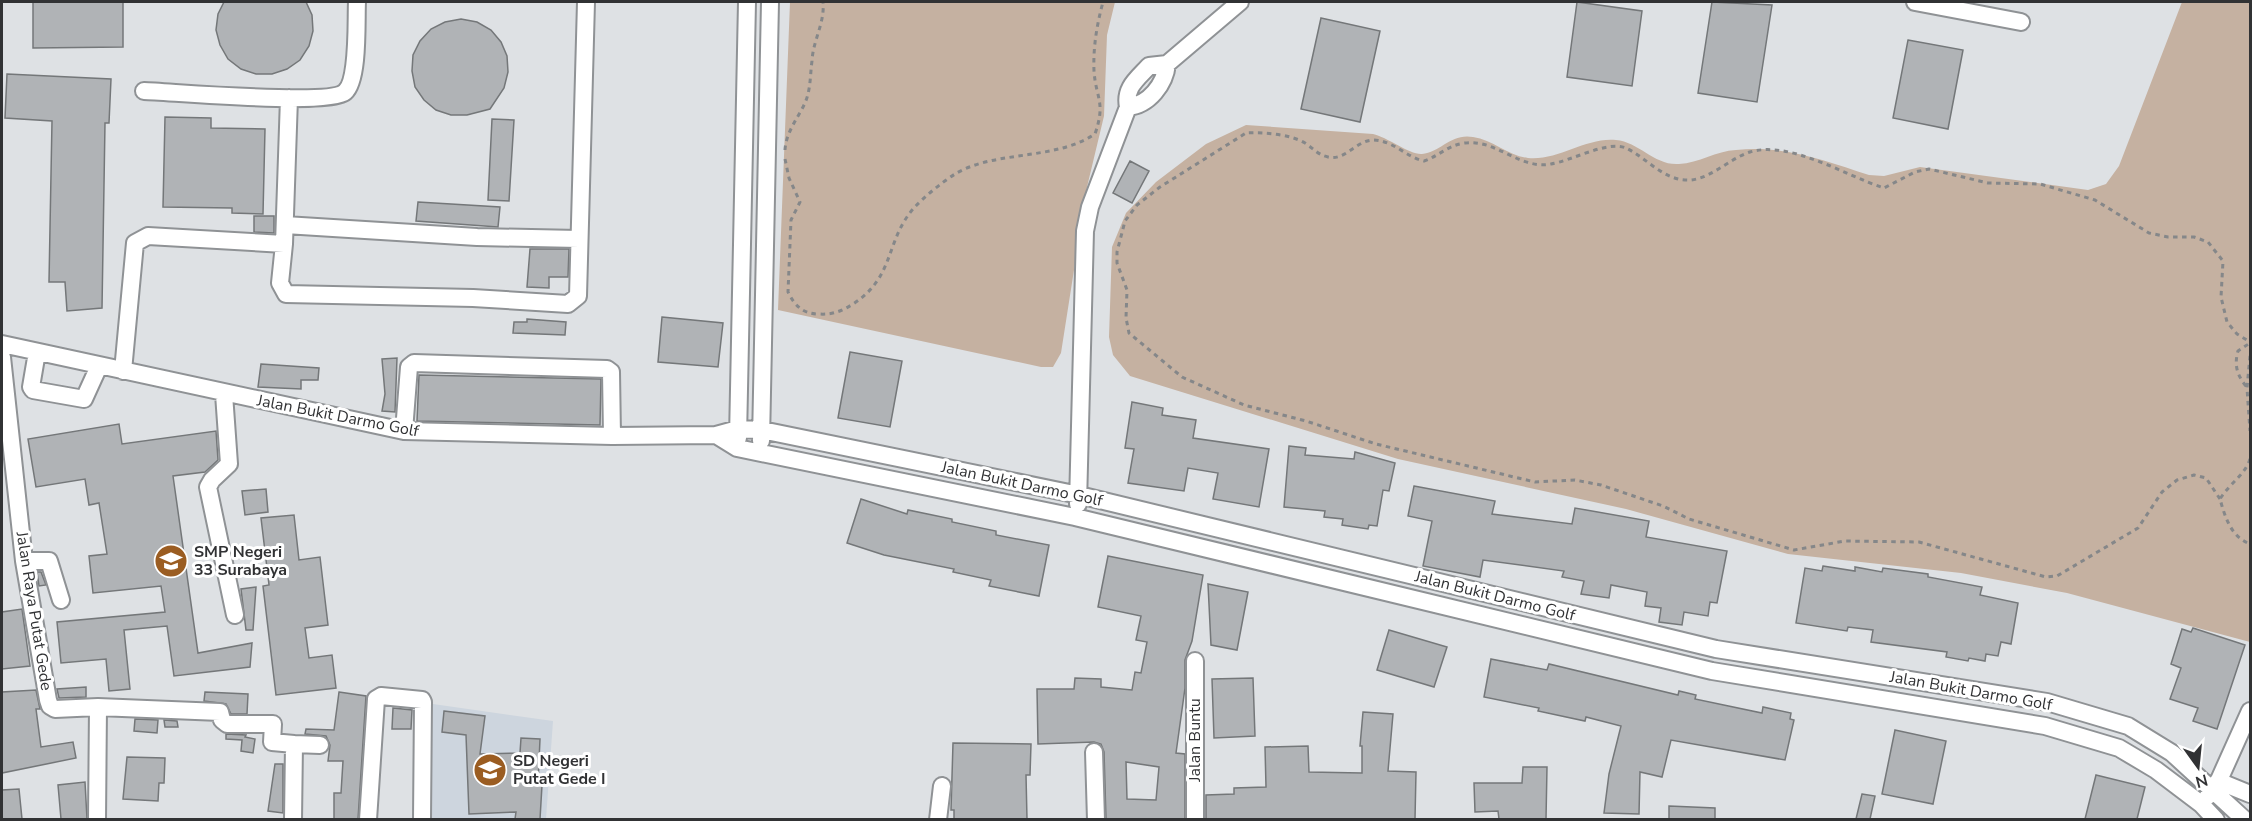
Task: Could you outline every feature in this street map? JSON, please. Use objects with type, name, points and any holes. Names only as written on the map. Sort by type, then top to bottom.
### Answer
[{"type":"street","points":[[144,90],[289,98],[333,97],[346,92],[353,79],[357,2]]},
{"type":"street","points":[[289,98],[285,225],[280,283],[286,294],[473,298],[568,304],[578,296],[586,2]]},
{"type":"street","points":[[737,448],[747,2]]},
{"type":"street","points":[[760,452],[770,2]]},
{"type":"street","points":[[1075,517],[1079,495],[1085,231],[1090,207],[1128,107],[1126,98],[1129,88],[1149,66],[1167,64],[1240,2]]},
{"type":"street","points":[[1915,2],[2021,22]]},
{"type":"street","points":[[285,225],[477,237],[579,239]]},
{"type":"street","points":[[123,371],[135,243],[141,238],[148,236],[284,244]]},
{"type":"street","name":"Jalan Bukit Darmo Golf","points":[[2,344],[224,394],[404,431],[612,436],[716,435],[738,429],[762,430],[1079,495],[1716,649],[2047,702],[2128,726],[2172,753],[2216,785],[2245,819]]},
{"type":"street","points":[[36,352],[33,390],[84,399],[99,366]]},
{"type":"street","name":"Jalan Raya Putat Gede","points":[[2,357],[24,561],[50,706],[55,709],[98,707]]},
{"type":"street","points":[[404,431],[409,367],[414,363],[607,369],[611,372],[612,436]]},
{"type":"street","points":[[224,394],[229,464],[208,487],[235,615]]},
{"type":"street","name":"Jalan Bukit Darmo Golf","points":[[716,435],[737,448],[1075,517],[1713,671],[2045,726],[2119,748],[2156,770],[2201,804],[2216,819]]},
{"type":"street","points":[[24,561],[49,561],[61,600]]},
{"type":"street","name":"Jalan Buntu","points":[[1195,661],[1195,819]]},
{"type":"street","points":[[369,819],[376,699],[381,696],[423,702],[422,819]]},
{"type":"street","points":[[97,819],[98,707],[220,712],[222,720],[227,724],[273,724],[272,742],[320,745]]},
{"type":"street","points":[[2201,804],[2216,785],[2250,711]]},
{"type":"street","points":[[293,819],[294,744]]},
{"type":"street","points":[[1094,752],[1096,819]]},
{"type":"street","points":[[2216,785],[2250,794]]},
{"type":"street","points":[[938,819],[942,786]]},
{"type":"path","points":[[823,2],[824,18],[812,60],[811,83],[806,101],[786,139],[785,161],[800,202],[791,220],[788,292],[793,302],[802,311],[822,314],[843,310],[876,285],[886,269],[898,235],[913,210],[957,173],[979,165],[1065,148],[1095,134],[1101,117],[1101,98],[1094,73],[1094,44],[1102,2]]},
{"type":"path","points":[[2247,388],[2239,377],[2235,362],[2238,351],[2250,343],[2237,334],[2227,322],[2221,297],[2223,261],[2208,242],[2194,237],[2168,237],[2149,233],[2095,200],[2040,184],[1989,183],[1929,169],[1898,178],[1884,188],[1784,151],[1769,149],[1750,152],[1698,181],[1681,180],[1660,170],[1624,147],[1609,147],[1550,165],[1535,165],[1482,144],[1466,143],[1449,147],[1424,161],[1414,159],[1387,142],[1372,140],[1360,143],[1346,154],[1332,158],[1320,155],[1303,141],[1261,132],[1246,133],[1160,187],[1137,205],[1125,221],[1120,235],[1117,263],[1127,290],[1126,318],[1130,333],[1182,377],[1244,405],[1306,421],[1376,444],[1536,482],[1575,480],[1601,485],[1663,506],[1689,519],[1794,550],[1845,541],[1919,542],[2030,573],[2057,576],[2138,528],[2162,492],[2177,480],[2194,475],[2206,478],[2220,499],[2231,527],[2240,540],[2250,544]]},
{"type":"path","points":[[2250,356],[2247,388],[2250,431]]},
{"type":"path","points":[[2220,499],[2227,488],[2247,468],[2250,459]]},
{"type":"shaded area","points":[[790,2],[1115,2],[1107,35],[1104,116],[1087,187],[1061,353],[1053,367],[1041,367],[778,310]]},
{"type":"shaded area","points":[[2182,2],[2250,2],[2250,642],[2067,593],[1961,573],[1788,554],[1626,509],[1398,459],[1130,376],[1113,355],[1109,337],[1112,247],[1126,213],[1156,182],[1206,144],[1246,125],[1373,134],[1417,154],[1429,153],[1452,140],[1465,136],[1487,141],[1528,158],[1550,156],[1594,142],[1616,140],[1632,145],[1670,164],[1686,163],[1729,151],[1771,150],[1804,155],[1869,175],[1884,176],[1920,167],[2088,190],[2106,184],[2119,166]]},
{"type":"shaded area","name":"SD Negeri Putat Gede I","points":[[433,704],[553,721],[546,819],[429,820]]},
{"type":"building","points":[[33,2],[123,2],[123,47],[33,48]]},
{"type":"building","points":[[224,2],[306,2],[312,15],[313,31],[309,46],[300,60],[287,69],[272,74],[256,74],[241,69],[228,59],[220,45],[216,30],[218,14]]},
{"type":"building","points":[[1577,2],[1642,11],[1632,86],[1567,77]]},
{"type":"building","points":[[1712,2],[1772,5],[1757,102],[1698,93]]},
{"type":"building","points":[[1321,18],[1380,31],[1360,122],[1301,109]]},
{"type":"building","points":[[461,19],[477,22],[491,30],[501,42],[507,56],[508,72],[504,88],[490,109],[467,115],[451,115],[436,110],[424,100],[415,87],[412,71],[413,55],[420,41],[431,29],[445,22]]},
{"type":"building","points":[[1908,40],[1963,50],[1948,129],[1893,118]]},
{"type":"building","points":[[7,74],[111,79],[109,123],[105,123],[102,308],[67,311],[65,282],[49,282],[52,121],[5,118]]},
{"type":"building","points":[[165,117],[211,118],[211,128],[265,129],[263,214],[232,213],[232,208],[163,207]]},
{"type":"building","points":[[492,119],[514,120],[509,201],[488,200]]},
{"type":"building","points":[[1130,161],[1149,171],[1132,203],[1113,193]]},
{"type":"building","points":[[418,202],[500,207],[498,227],[416,221]]},
{"type":"building","points":[[254,216],[274,216],[274,233],[254,232]]},
{"type":"building","points":[[530,249],[569,249],[568,277],[549,277],[549,288],[527,287]]},
{"type":"building","points":[[662,317],[723,323],[718,367],[658,362]]},
{"type":"building","points":[[527,319],[566,322],[565,335],[513,333],[514,322],[527,322]]},
{"type":"building","points":[[850,352],[902,361],[890,427],[838,418]]},
{"type":"building","points":[[397,358],[395,412],[382,411],[385,394],[382,359]]},
{"type":"building","points":[[261,364],[319,368],[318,380],[301,380],[301,389],[258,387]]},
{"type":"building","points":[[419,375],[601,379],[600,425],[417,421]]},
{"type":"building","points":[[1132,402],[1163,408],[1162,415],[1196,420],[1193,438],[1269,449],[1259,507],[1213,499],[1218,473],[1188,468],[1184,491],[1128,483],[1134,449],[1125,448]]},
{"type":"building","points":[[119,424],[122,444],[216,431],[218,460],[205,472],[173,476],[198,653],[252,643],[250,667],[174,676],[167,626],[124,630],[130,689],[109,691],[106,659],[61,663],[57,622],[165,612],[161,586],[93,593],[89,556],[107,554],[99,503],[89,505],[85,479],[36,487],[28,439]]},
{"type":"building","points":[[1289,446],[1306,448],[1305,455],[1354,459],[1355,452],[1395,463],[1389,491],[1383,490],[1377,526],[1369,525],[1368,529],[1342,525],[1343,519],[1324,517],[1325,511],[1284,507]]},
{"type":"building","points":[[1414,486],[1495,501],[1492,514],[1572,524],[1575,508],[1649,521],[1646,537],[1727,551],[1717,603],[1710,602],[1708,616],[1684,612],[1682,625],[1659,622],[1661,608],[1645,606],[1647,592],[1611,585],[1609,598],[1581,594],[1584,581],[1562,577],[1564,571],[1483,560],[1480,577],[1423,566],[1432,521],[1408,516]]},
{"type":"building","points":[[266,489],[268,512],[245,515],[242,491]]},
{"type":"building","points":[[861,499],[907,514],[908,510],[952,519],[952,522],[996,531],[996,535],[1049,545],[1039,596],[989,586],[991,580],[953,572],[954,569],[884,555],[847,543]]},
{"type":"building","points":[[294,515],[299,560],[320,557],[328,625],[305,628],[309,658],[332,655],[336,688],[276,695],[263,586],[269,585],[261,518]]},
{"type":"building","points":[[1108,556],[1203,575],[1192,641],[1185,660],[1185,688],[1176,753],[1185,754],[1185,819],[1106,819],[1104,752],[1101,744],[1094,742],[1038,744],[1037,689],[1074,689],[1075,678],[1101,679],[1101,687],[1132,690],[1135,672],[1141,673],[1147,642],[1136,640],[1141,616],[1098,607]],"holes":[[[1126,762],[1159,767],[1156,800],[1127,799]]]},
{"type":"building","points":[[1823,566],[1855,571],[1855,567],[1882,572],[1883,568],[1928,574],[1928,577],[1982,587],[1980,595],[2018,603],[2011,644],[2001,642],[1998,656],[1986,654],[1985,661],[1969,658],[1968,661],[1946,657],[1947,652],[1871,642],[1873,630],[1848,627],[1847,631],[1796,623],[1805,568],[1822,571]]},
{"type":"building","points":[[37,572],[41,572],[46,585],[39,586]]},
{"type":"building","points":[[1208,584],[1248,592],[1237,650],[1211,645]]},
{"type":"building","points":[[256,587],[253,630],[246,630],[241,589]]},
{"type":"building","points":[[22,609],[30,666],[2,669],[2,612]]},
{"type":"building","points":[[2193,628],[2245,645],[2217,729],[2193,721],[2198,708],[2170,699],[2181,668],[2171,664],[2182,629],[2191,632]]},
{"type":"building","points":[[1389,630],[1447,647],[1434,687],[1377,670]]},
{"type":"building","points":[[1491,659],[1547,670],[1549,664],[1678,695],[1679,691],[1696,695],[1695,699],[1762,713],[1763,707],[1791,713],[1790,719],[1794,720],[1785,760],[1671,740],[1662,777],[1640,772],[1639,814],[1604,813],[1609,774],[1621,726],[1586,717],[1585,721],[1538,711],[1539,708],[1484,697]]},
{"type":"building","points":[[1253,678],[1255,736],[1214,738],[1212,679]]},
{"type":"building","points":[[86,687],[86,697],[59,698],[57,689]]},
{"type":"building","points":[[36,690],[40,709],[36,709],[41,747],[73,742],[76,758],[2,773],[2,692]]},
{"type":"building","points":[[205,692],[248,694],[247,714],[231,714],[226,704],[204,701]]},
{"type":"building","points":[[339,692],[366,696],[358,819],[334,819],[334,793],[341,793],[343,761],[328,761],[330,745],[326,736],[305,734],[306,729],[334,730]]},
{"type":"building","points":[[393,708],[412,710],[411,729],[392,729]]},
{"type":"building","points":[[444,711],[485,716],[480,754],[520,753],[521,738],[540,739],[538,784],[542,785],[540,819],[515,819],[516,812],[469,814],[466,735],[442,732]]},
{"type":"building","points":[[1363,712],[1393,714],[1388,771],[1416,772],[1415,819],[1206,819],[1206,795],[1234,794],[1234,788],[1266,787],[1265,747],[1308,746],[1309,772],[1362,773],[1362,746],[1360,746]]},
{"type":"building","points":[[135,719],[158,720],[157,733],[134,731]]},
{"type":"building","points":[[164,720],[177,721],[178,727],[165,727]]},
{"type":"building","points":[[1895,730],[1946,741],[1933,804],[1882,794]]},
{"type":"building","points":[[226,734],[246,735],[245,737],[255,739],[253,753],[241,751],[242,740],[226,739]]},
{"type":"building","points":[[953,743],[1031,744],[1030,775],[1026,775],[1027,819],[954,819],[954,810],[951,810]]},
{"type":"building","points":[[127,757],[165,758],[164,783],[159,783],[158,801],[123,799]]},
{"type":"building","points":[[275,764],[283,764],[283,813],[268,811]]},
{"type":"building","points":[[1523,767],[1547,767],[1546,819],[1499,819],[1498,811],[1475,812],[1474,783],[1522,783]]},
{"type":"building","points":[[2096,775],[2145,787],[2137,819],[2085,819]]},
{"type":"building","points":[[85,782],[87,819],[61,819],[58,785]]},
{"type":"building","points":[[19,789],[22,819],[2,819],[2,790]]},
{"type":"building","points":[[1862,794],[1875,796],[1870,819],[1856,819]]},
{"type":"building","points":[[1669,806],[1715,808],[1715,819],[1669,819]]},
{"type":"place","name":"SMP Negeri 33 Surabaya","points":[[171,561]]},
{"type":"place","name":"SD Negeri Putat Gede I","points":[[490,770]]}]
